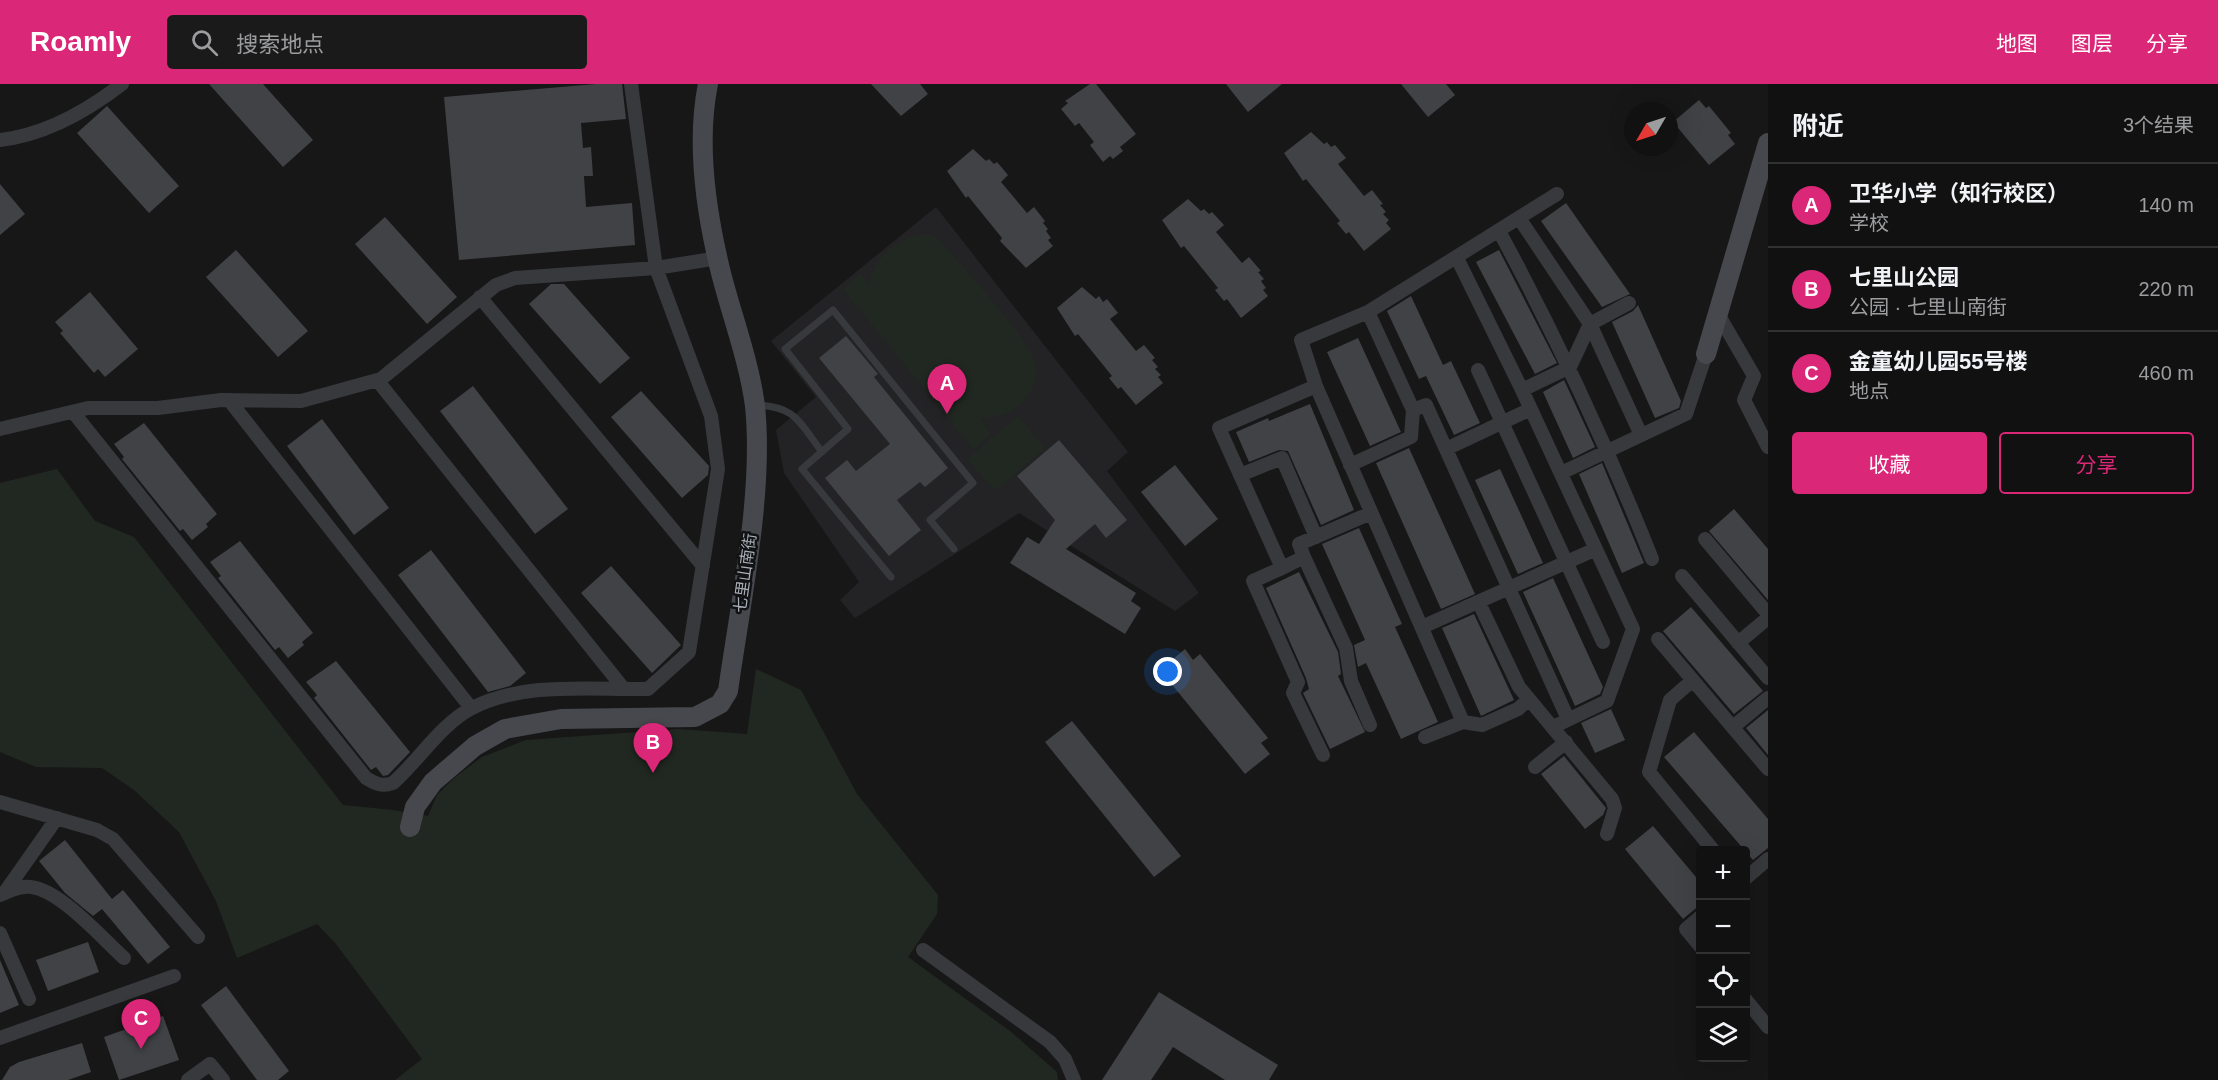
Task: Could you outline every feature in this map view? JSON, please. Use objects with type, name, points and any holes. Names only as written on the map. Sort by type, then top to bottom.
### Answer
[{"type":"street","points":[[0,140],[25,137],[75,115],[122,84]]},
{"type":"street","points":[[73,412],[366,778],[385,786],[393,783],[445,729],[471,708],[507,696],[549,690],[648,689],[689,652],[718,469],[711,416],[656,268],[631,84]]},
{"type":"street","name":"七里山南街","points":[[410,827],[415,807],[445,770],[475,746],[505,729],[561,719],[695,717],[720,704],[728,691],[752,524],[756,449],[754,405],[718,258],[707,196],[703,142],[704,102],[708,84]]},
{"type":"street","points":[[1561,473],[1686,414],[1768,143]]},
{"type":"street","points":[[1462,722],[1316,386],[1301,340],[1368,312],[1557,194]]},
{"type":"street","points":[[1520,218],[1590,324],[1641,435]]},
{"type":"street","points":[[1499,231],[1570,367],[1609,451],[1652,558]]},
{"type":"street","points":[[0,429],[88,408],[158,408],[229,400],[301,401],[377,380],[392,372],[480,297],[496,285],[515,278],[656,268],[718,258]]},
{"type":"street","points":[[1457,258],[1531,409],[1632,629],[1607,701],[1553,727]]},
{"type":"street","points":[[480,297],[703,566]]},
{"type":"street","points":[[1522,390],[1570,367],[1590,324],[1629,303]]},
{"type":"street","points":[[1350,465],[1411,437],[1413,410],[1368,312]]},
{"type":"street","points":[[1718,314],[1754,376],[1744,400],[1768,447]]},
{"type":"street","points":[[1478,370],[1604,642]]},
{"type":"street","points":[[377,380],[624,689]]},
{"type":"street","points":[[1282,568],[1219,428],[1316,386]]},
{"type":"street","points":[[229,400],[471,708]]},
{"type":"street","points":[[1413,410],[1426,405],[1568,719]]},
{"type":"street","points":[[1446,449],[1531,409]]},
{"type":"street","points":[[1240,475],[1282,458],[1317,537]]},
{"type":"street","points":[[1371,513],[1299,544],[1346,648],[1351,681],[1371,725]]},
{"type":"street","points":[[1705,539],[1768,616],[1738,643]]},
{"type":"street","points":[[1422,627],[1596,549]]},
{"type":"street","points":[[1304,557],[1253,581],[1298,682],[1293,693],[1323,755]]},
{"type":"street","points":[[1682,576],[1768,678]]},
{"type":"street","points":[[1479,603],[1519,687],[1612,799],[1615,807],[1607,834]]},
{"type":"street","points":[[1659,639],[1768,769]]},
{"type":"street","points":[[1693,680],[1670,700],[1649,772],[1710,846]]},
{"type":"street","points":[[1733,727],[1768,698]]},
{"type":"street","points":[[1425,737],[1462,722],[1482,725],[1518,709],[1529,699]]},
{"type":"street","points":[[1535,767],[1566,742]]},
{"type":"street","points":[[0,802],[97,830],[113,839],[198,937]]},
{"type":"street","points":[[2,894],[57,818]]},
{"type":"street","points":[[1750,875],[1768,859]]},
{"type":"street","points":[[2,894],[22,887],[35,887],[51,894],[124,958]]},
{"type":"street","points":[[1696,921],[1686,930],[1696,941]]},
{"type":"street","points":[[0,933],[29,999]]},
{"type":"street","points":[[923,950],[1050,1042],[1065,1059],[1074,1080]]},
{"type":"street","points":[[0,1038],[174,976]]},
{"type":"street","points":[[1750,1005],[1768,1027]]},
{"type":"street","points":[[188,1080],[210,1064],[223,1080]]},
{"type":"lane","points":[[891,577],[802,469],[848,429],[785,349],[833,310],[973,483],[930,520],[954,549]]},
{"type":"lane","points":[[754,405],[776,405],[791,412],[822,452]]},
{"type":"shaded area","points":[[936,207],[1128,452],[1107,471],[1199,593],[1175,611],[1019,513],[855,618],[840,600],[859,582],[784,473],[776,430],[816,397],[771,341]]},
{"type":"shaded area","points":[[917,235],[932,235],[938,238],[1011,323],[1033,358],[1037,371],[1031,390],[1014,409],[998,416],[979,417],[991,434],[973,449],[843,289],[860,274],[869,283],[876,266],[886,252],[900,242]]},
{"type":"shaded area","points":[[1018,416],[1045,449],[995,491],[967,459]]},
{"type":"shaded area","points":[[57,469],[95,521],[134,537],[343,805],[428,816],[437,795],[454,778],[482,757],[526,740],[679,729],[747,734],[756,669],[801,690],[857,794],[938,895],[937,914],[908,957],[1010,1031],[1057,1072],[1058,1080],[395,1080],[422,1059],[336,944],[317,924],[237,958],[216,901],[179,832],[134,790],[102,768],[36,767],[0,752],[0,483]]},
{"type":"building","points":[[209,84],[263,84],[313,140],[283,167]]},
{"type":"building","points":[[596,84],[622,84],[626,119],[581,123],[583,148],[591,147],[593,176],[584,176],[586,207],[632,203],[635,245],[459,260],[444,97]]},
{"type":"building","points":[[871,84],[920,84],[928,94],[901,116]]},
{"type":"building","points":[[1090,84],[1096,84],[1136,134],[1120,147],[1123,151],[1113,159],[1110,156],[1103,162],[1090,145],[1094,142],[1079,123],[1075,126],[1061,109],[1068,103],[1065,101]]},
{"type":"building","points":[[1226,84],[1282,84],[1248,112]]},
{"type":"building","points":[[1401,84],[1446,84],[1455,95],[1428,117]]},
{"type":"building","points":[[1699,100],[1706,108],[1709,106],[1731,133],[1728,135],[1735,144],[1709,165],[1678,128],[1678,118]]},
{"type":"building","points":[[107,106],[179,186],[149,213],[77,133]]},
{"type":"building","points":[[1311,132],[1324,144],[1327,142],[1331,147],[1335,145],[1346,158],[1338,164],[1364,196],[1372,190],[1383,204],[1380,205],[1386,212],[1383,214],[1389,220],[1386,223],[1391,229],[1364,251],[1349,232],[1346,234],[1337,223],[1340,221],[1306,179],[1303,181],[1284,153]]},
{"type":"building","points":[[973,149],[986,161],[989,159],[994,164],[997,162],[1008,175],[1001,182],[1027,213],[1034,207],[1045,221],[1043,223],[1051,238],[1048,240],[1053,246],[1026,268],[1000,241],[1002,238],[968,196],[966,198],[947,171]]},
{"type":"building","points":[[0,184],[25,214],[0,235]]},
{"type":"building","points":[[1188,199],[1201,211],[1204,209],[1209,214],[1212,212],[1224,225],[1216,232],[1242,263],[1249,257],[1261,271],[1258,272],[1264,279],[1261,281],[1266,288],[1263,290],[1268,296],[1241,318],[1227,299],[1224,301],[1215,290],[1218,288],[1184,246],[1181,248],[1162,220]]},
{"type":"building","points":[[1566,203],[1630,294],[1602,307],[1541,221]]},
{"type":"building","points":[[385,217],[457,297],[427,324],[355,244]]},
{"type":"building","points":[[236,250],[308,331],[278,357],[206,277]]},
{"type":"building","points":[[1499,250],[1557,363],[1535,374],[1476,262]]},
{"type":"building","points":[[551,284],[564,284],[630,358],[600,384],[529,304]]},
{"type":"building","points":[[1082,287],[1096,299],[1099,296],[1103,302],[1107,299],[1118,313],[1110,319],[1136,351],[1144,345],[1155,358],[1152,360],[1158,367],[1155,369],[1161,375],[1158,377],[1163,383],[1136,405],[1121,387],[1118,389],[1109,378],[1112,376],[1078,334],[1075,336],[1057,308]]},
{"type":"building","points":[[90,292],[138,349],[105,377],[98,369],[94,373],[60,333],[63,331],[55,322]]},
{"type":"building","points":[[1411,296],[1443,365],[1451,361],[1480,423],[1454,435],[1426,376],[1419,379],[1387,311]]},
{"type":"building","points":[[1638,305],[1681,401],[1679,408],[1655,418],[1612,322],[1633,311]]},
{"type":"building","points":[[846,336],[878,374],[874,377],[948,468],[925,487],[920,482],[897,500],[921,530],[889,556],[825,478],[847,460],[856,471],[890,444],[819,358]]},
{"type":"building","points":[[1358,338],[1401,432],[1370,446],[1327,352]]},
{"type":"building","points":[[1564,380],[1595,447],[1573,458],[1543,392]]},
{"type":"building","points":[[473,386],[568,509],[535,534],[440,411]]},
{"type":"building","points":[[641,391],[709,466],[708,475],[682,498],[611,417]]},
{"type":"building","points":[[1310,404],[1354,510],[1321,525],[1288,451],[1279,450],[1249,462],[1236,432]]},
{"type":"building","points":[[322,419],[389,508],[354,535],[287,446]]},
{"type":"building","points":[[144,423],[217,514],[206,524],[208,527],[192,540],[183,529],[180,531],[122,459],[124,457],[114,444]]},
{"type":"building","points":[[1059,440],[1127,520],[1106,538],[1095,524],[1066,549],[1136,593],[1131,601],[1141,608],[1125,634],[1010,563],[1027,537],[1039,544],[1055,520],[1017,476]]},
{"type":"building","points":[[1409,448],[1475,594],[1441,609],[1376,463]]},
{"type":"building","points":[[1602,463],[1644,563],[1622,573],[1579,474]]},
{"type":"building","points":[[1175,465],[1218,519],[1185,546],[1141,492]]},
{"type":"building","points":[[1500,469],[1543,563],[1518,574],[1475,480]]},
{"type":"building","points":[[1734,509],[1768,549],[1768,600],[1709,531]]},
{"type":"building","points":[[1359,528],[1402,624],[1395,627],[1438,722],[1401,739],[1366,663],[1358,667],[1354,645],[1365,640],[1322,544]]},
{"type":"building","points":[[240,541],[313,633],[302,642],[304,645],[288,658],[279,647],[275,650],[218,578],[221,576],[210,562]]},
{"type":"building","points":[[431,550],[526,673],[510,686],[488,692],[398,575]]},
{"type":"building","points":[[611,566],[681,645],[652,673],[581,593]]},
{"type":"building","points":[[1299,572],[1338,652],[1341,674],[1338,676],[1365,732],[1330,749],[1303,693],[1309,689],[1306,678],[1266,588]]},
{"type":"building","points":[[1553,578],[1603,687],[1600,694],[1575,706],[1523,592]]},
{"type":"building","points":[[1691,607],[1763,691],[1734,714],[1663,631]]},
{"type":"building","points":[[1474,614],[1514,700],[1481,716],[1442,628]]},
{"type":"building","points":[[1185,649],[1193,660],[1200,654],[1268,738],[1261,743],[1270,754],[1245,774],[1160,670]]},
{"type":"building","points":[[336,661],[410,752],[388,775],[383,776],[376,767],[371,770],[314,698],[317,695],[306,682]]},
{"type":"building","points":[[1611,709],[1625,740],[1595,753],[1581,723]]},
{"type":"building","points":[[1768,710],[1768,755],[1746,728]]},
{"type":"building","points":[[1072,721],[1181,856],[1154,877],[1045,742]]},
{"type":"building","points":[[1694,732],[1768,819],[1768,848],[1753,860],[1750,857],[1750,846],[1741,846],[1664,757]]},
{"type":"building","points":[[1564,756],[1606,808],[1603,815],[1585,829],[1541,774]]},
{"type":"building","points":[[1653,826],[1696,877],[1696,908],[1683,919],[1625,849]]},
{"type":"building","points":[[65,840],[112,899],[123,890],[170,947],[148,964],[102,909],[93,916],[65,893],[39,861]]},
{"type":"building","points":[[88,942],[99,972],[48,991],[36,960]]},
{"type":"building","points":[[0,960],[19,1005],[0,1013]]},
{"type":"building","points":[[226,986],[289,1071],[278,1080],[257,1080],[201,1005]]},
{"type":"building","points":[[1159,992],[1278,1065],[1269,1080],[1225,1080],[1173,1047],[1151,1080],[1102,1080]]},
{"type":"building","points":[[163,1016],[179,1060],[119,1080],[104,1037]]},
{"type":"building","points":[[82,1043],[91,1072],[68,1080],[2,1080],[10,1067],[19,1062]]},
{"type":"place","name":"卫华小学（知行校区）","points":[[947,414]]},
{"type":"place","name":"七里山公园","points":[[653,773]]},
{"type":"place","name":"金童幼儿园55号楼","points":[[141,1049]]}]
